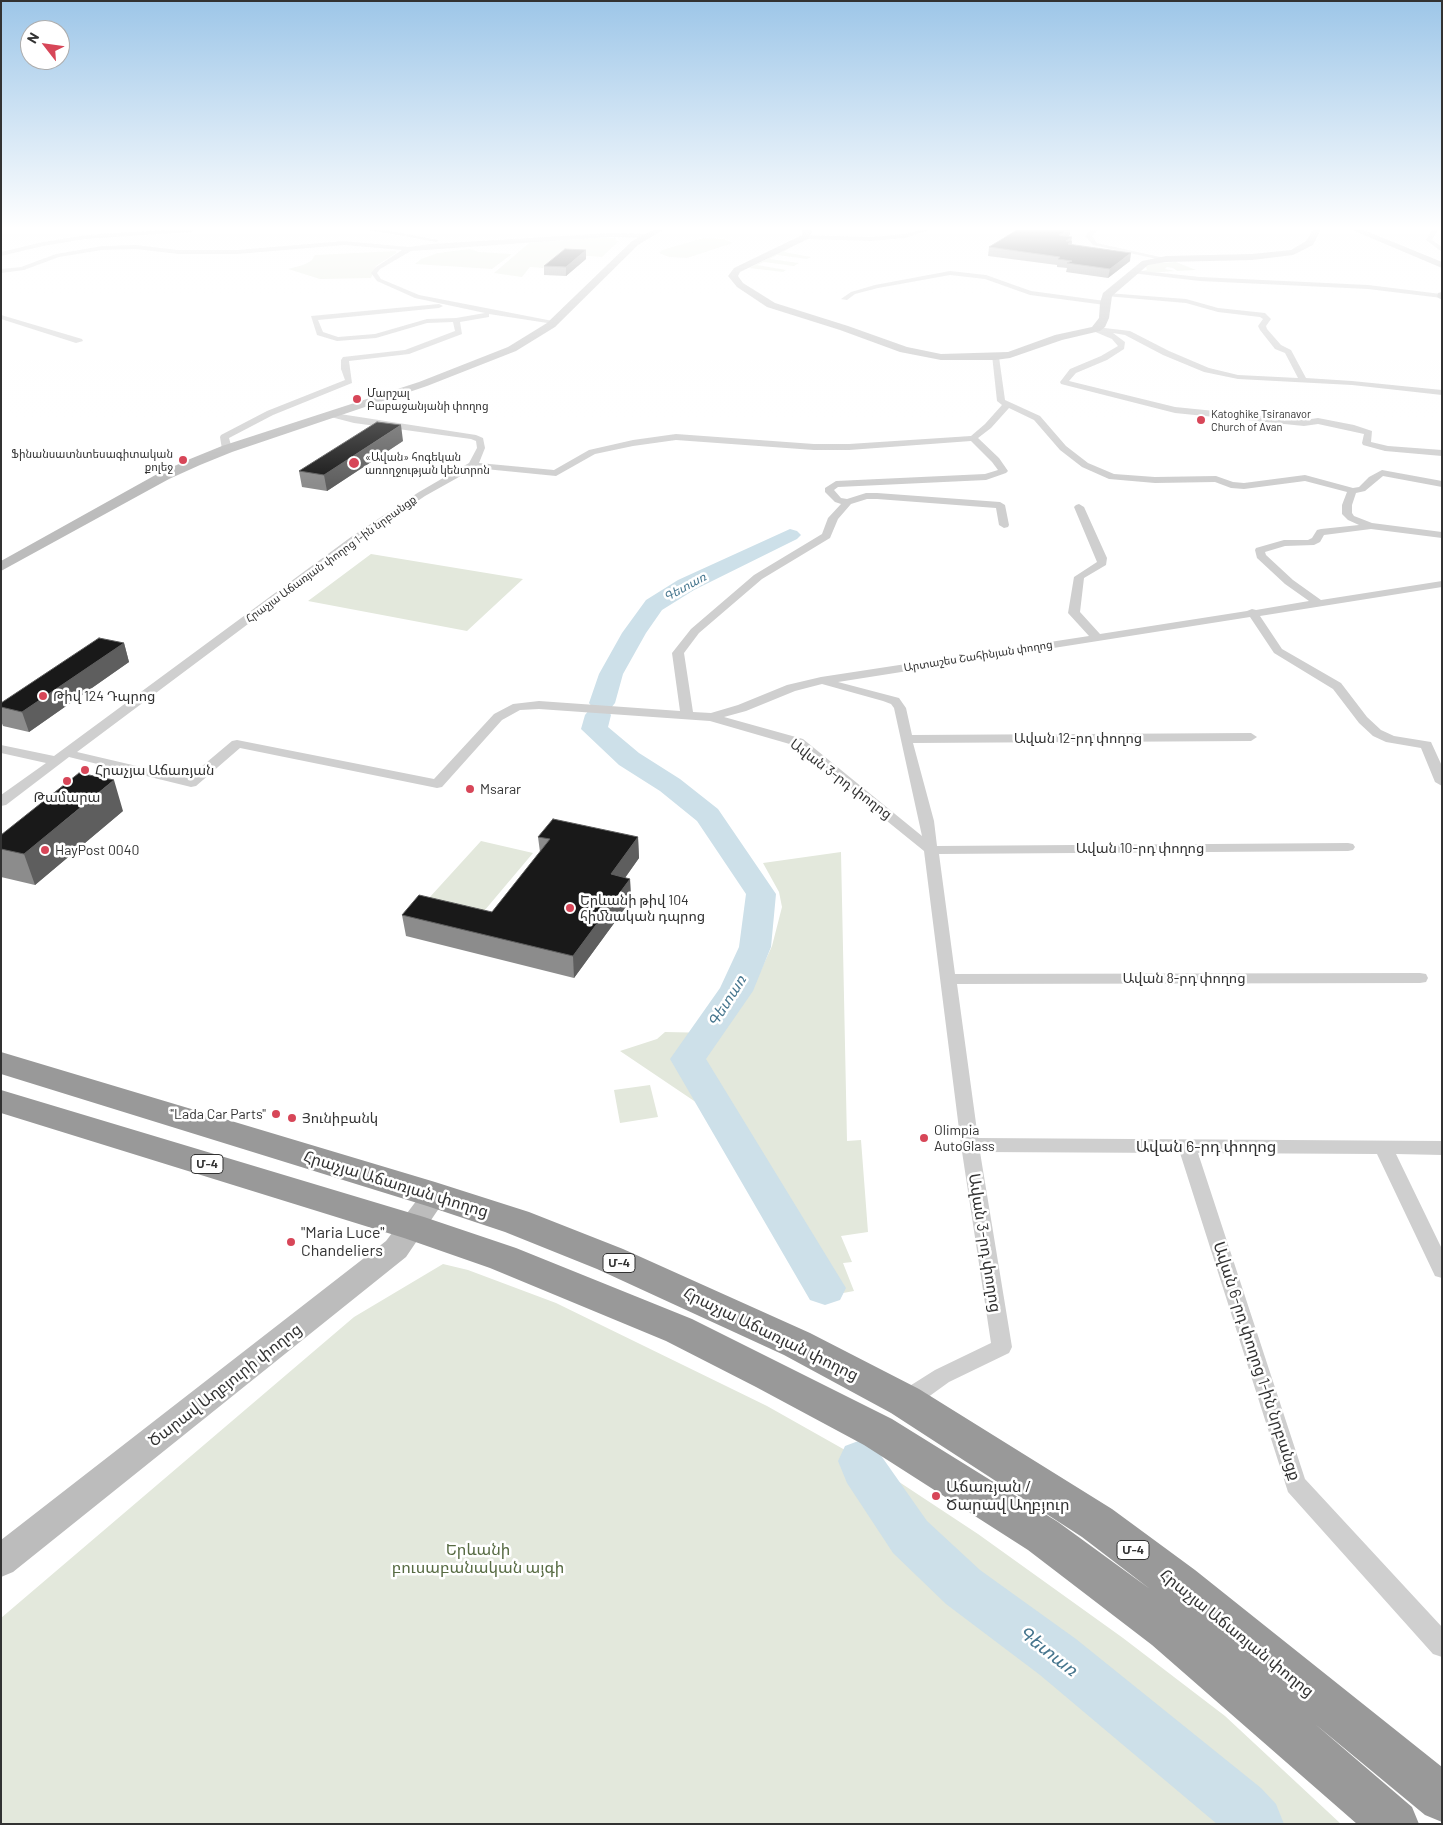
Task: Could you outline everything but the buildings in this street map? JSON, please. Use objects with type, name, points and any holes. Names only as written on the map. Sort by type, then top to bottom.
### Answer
[{"type":"highway","name":"Հրաչյա Աճառյան փողոց","points":[[1,1063],[423,1211],[502,1258],[679,1330],[770,1374],[909,1451],[1042,1536],[1168,1629],[1395,1824]]},
{"type":"highway","name":"Հրաչյա Աճառյան փողոց","points":[[1,1101],[423,1211],[517,1222],[610,1259],[797,1344],[905,1401],[1097,1523],[1180,1585],[1442,1798]]},
{"type":"street","points":[[345,315],[314,318],[320,333],[337,339],[376,336],[427,321],[456,320],[483,315]]},
{"type":"street","points":[[509,315],[554,322]]},
{"type":"street","points":[[1,567],[164,476],[227,449],[478,364],[512,349],[537,335],[561,315]]},
{"type":"street","points":[[803,315],[904,350],[941,357],[995,358],[1010,355],[1060,337],[1096,329],[1127,333],[1159,350],[1207,370],[1238,377],[1369,385],[1442,393]]},
{"type":"street","points":[[1096,329],[1101,325],[1104,315]]},
{"type":"street","points":[[1262,315],[1267,319],[1262,326],[1264,330],[1278,347],[1288,352],[1304,381]]},
{"type":"street","points":[[1,317],[79,341]]},
{"type":"street","points":[[227,449],[224,437],[270,413],[349,381],[345,369],[346,359],[406,352],[459,332],[456,320]]},
{"type":"street","points":[[1096,329],[1114,337],[1122,344],[1121,347],[1104,358],[1073,372],[1064,382],[1174,410],[1304,423],[1318,421],[1369,433],[1366,443],[1388,449],[1442,454]]},
{"type":"street","points":[[995,358],[1001,401],[1037,418],[1063,448],[1085,465],[1112,477],[1155,480],[1216,479],[1231,485],[1244,486],[1305,478],[1352,491],[1362,489],[1372,479],[1382,473],[1442,484]]},
{"type":"street","points":[[330,414],[354,420],[473,437],[480,440],[481,448],[473,465],[556,473],[592,452],[633,443],[676,438],[722,438],[814,447],[840,447],[973,438],[988,426],[1007,405]]},
{"type":"street","points":[[848,502],[838,500],[828,490],[836,484],[986,478],[1003,471],[996,460],[973,438]]},
{"type":"street","name":"Հրաչյա Աճառյան փողոց 1-ին նրբանցք","points":[[1,802],[355,540],[422,494],[473,465]]},
{"type":"street","points":[[1352,491],[1346,505],[1347,514],[1356,521],[1370,526],[1442,535]]},
{"type":"street","points":[[687,714],[678,653],[695,631],[758,577],[826,536],[833,518],[848,502],[866,496],[882,496],[1000,505],[1004,526]]},
{"type":"street","points":[[1080,508],[1102,558],[1102,563],[1079,577],[1074,613],[1096,638]]},
{"type":"street","points":[[1317,602],[1289,582],[1261,556],[1260,550],[1284,543],[1310,543],[1316,540],[1321,532],[1370,526]]},
{"type":"street","name":"Արտաշես Շահինյան փողոց","points":[[62,757],[191,783],[237,744],[437,784],[498,717],[517,707],[539,705],[712,717],[742,708],[791,688],[821,681],[1252,612],[1441,584]]},
{"type":"street","points":[[1252,612],[1278,652],[1337,686],[1363,720],[1378,733],[1391,739],[1426,745],[1442,782]]},
{"type":"street","name":"Ավան 3-րդ փողոց","points":[[821,681],[895,701],[899,704],[927,821],[970,1145],[1002,1347],[942,1376],[905,1401]]},
{"type":"street","name":"Ավան 3-րդ փողոց","points":[[712,717],[734,725],[782,736],[798,742],[931,850]]},
{"type":"street","name":"Ավան 12-րդ փողոց","points":[[906,739],[1251,738]]},
{"type":"street","points":[[1,749],[62,757]]},
{"type":"street","name":"Ավան 10-րդ փողոց","points":[[931,850],[1348,847]]},
{"type":"street","name":"Ավան 8-րդ փողոց","points":[[948,979],[1420,978]]},
{"type":"street","name":"Ավան 6-րդ փողոց","points":[[970,1145],[1442,1148]]},
{"type":"street","name":"Ավան 6-րդ փողոց 1-ին նրբանցք","points":[[1187,1146],[1296,1485],[1442,1645]]},
{"type":"street","points":[[1382,1148],[1391,1162],[1442,1270]]},
{"type":"street","name":"Ծարավ Աղբյուրի փողոց","points":[[1,1561],[396,1249],[423,1211]]},
{"type":"green space","points":[[371,554],[523,579],[467,631],[308,601]]},
{"type":"green space","points":[[481,841],[533,853],[474,923],[419,909]]},
{"type":"green space","points":[[841,852],[847,1141],[861,1140],[868,1232],[841,1236],[852,1262],[843,1263],[854,1291],[816,1298],[709,1111],[620,1051],[657,1039],[665,1032],[714,1033],[744,999],[772,946],[782,907],[779,892],[763,863]]},
{"type":"green space","points":[[650,1085],[658,1117],[620,1123],[614,1090]]},
{"type":"green space","name":"Երևանի բուսաբանական այգի","points":[[443,1264],[468,1270],[556,1303],[767,1406],[884,1472],[978,1534],[1123,1638],[1225,1716],[1341,1824],[1,1824],[1,1618],[354,1317]]},
{"type":"waterway","name":"Գետառ","points":[[602,703],[611,674],[634,633],[654,605],[686,585],[790,535]]},
{"type":"waterway","name":"Գետառ","points":[[598,715],[594,729],[629,759],[670,785],[708,815],[761,894],[755,947],[736,991],[688,1059],[825,1288]]},
{"type":"waterway","name":"Գետառ","points":[[861,1461],[863,1468],[910,1537],[963,1587],[1058,1657],[1241,1808],[1256,1824]]},
{"type":"place","name":"Մարշալ Բաբաջանյանի փողոց","points":[[357,399]]},
{"type":"place","name":"Katoghike Tsiranavor Church of Avan","points":[[1201,420]]},
{"type":"place","name":"Ֆինանսատնտեսագիտական քոլեջ","points":[[183,460]]},
{"type":"place","name":"«Ավան» հոգեկան առողջության կենտրոն","points":[[354,463]]},
{"type":"place","name":"Թիվ 124 Դպրոց","points":[[43,696]]},
{"type":"place","name":"Հրաչյա Աճառյան","points":[[85,770]]},
{"type":"place","name":"Թամարա","points":[[67,781]]},
{"type":"place","name":"Msarar","points":[[470,789]]},
{"type":"place","name":"HayPost 0040","points":[[45,850]]},
{"type":"place","name":"Երևանի թիվ 104 հիմնական դպրոց","points":[[570,908]]},
{"type":"place","name":"\"Lada Car Parts\"","points":[[276,1114]]},
{"type":"place","name":"Յունիբանկ","points":[[292,1118]]},
{"type":"place","name":"Olimpia AutoGlass","points":[[924,1138]]},
{"type":"place","name":"\"Maria Luce\" Chandeliers","points":[[291,1242]]},
{"type":"place","name":"Աճառյան / Ծարավ Աղբյուր","points":[[936,1496]]}]
